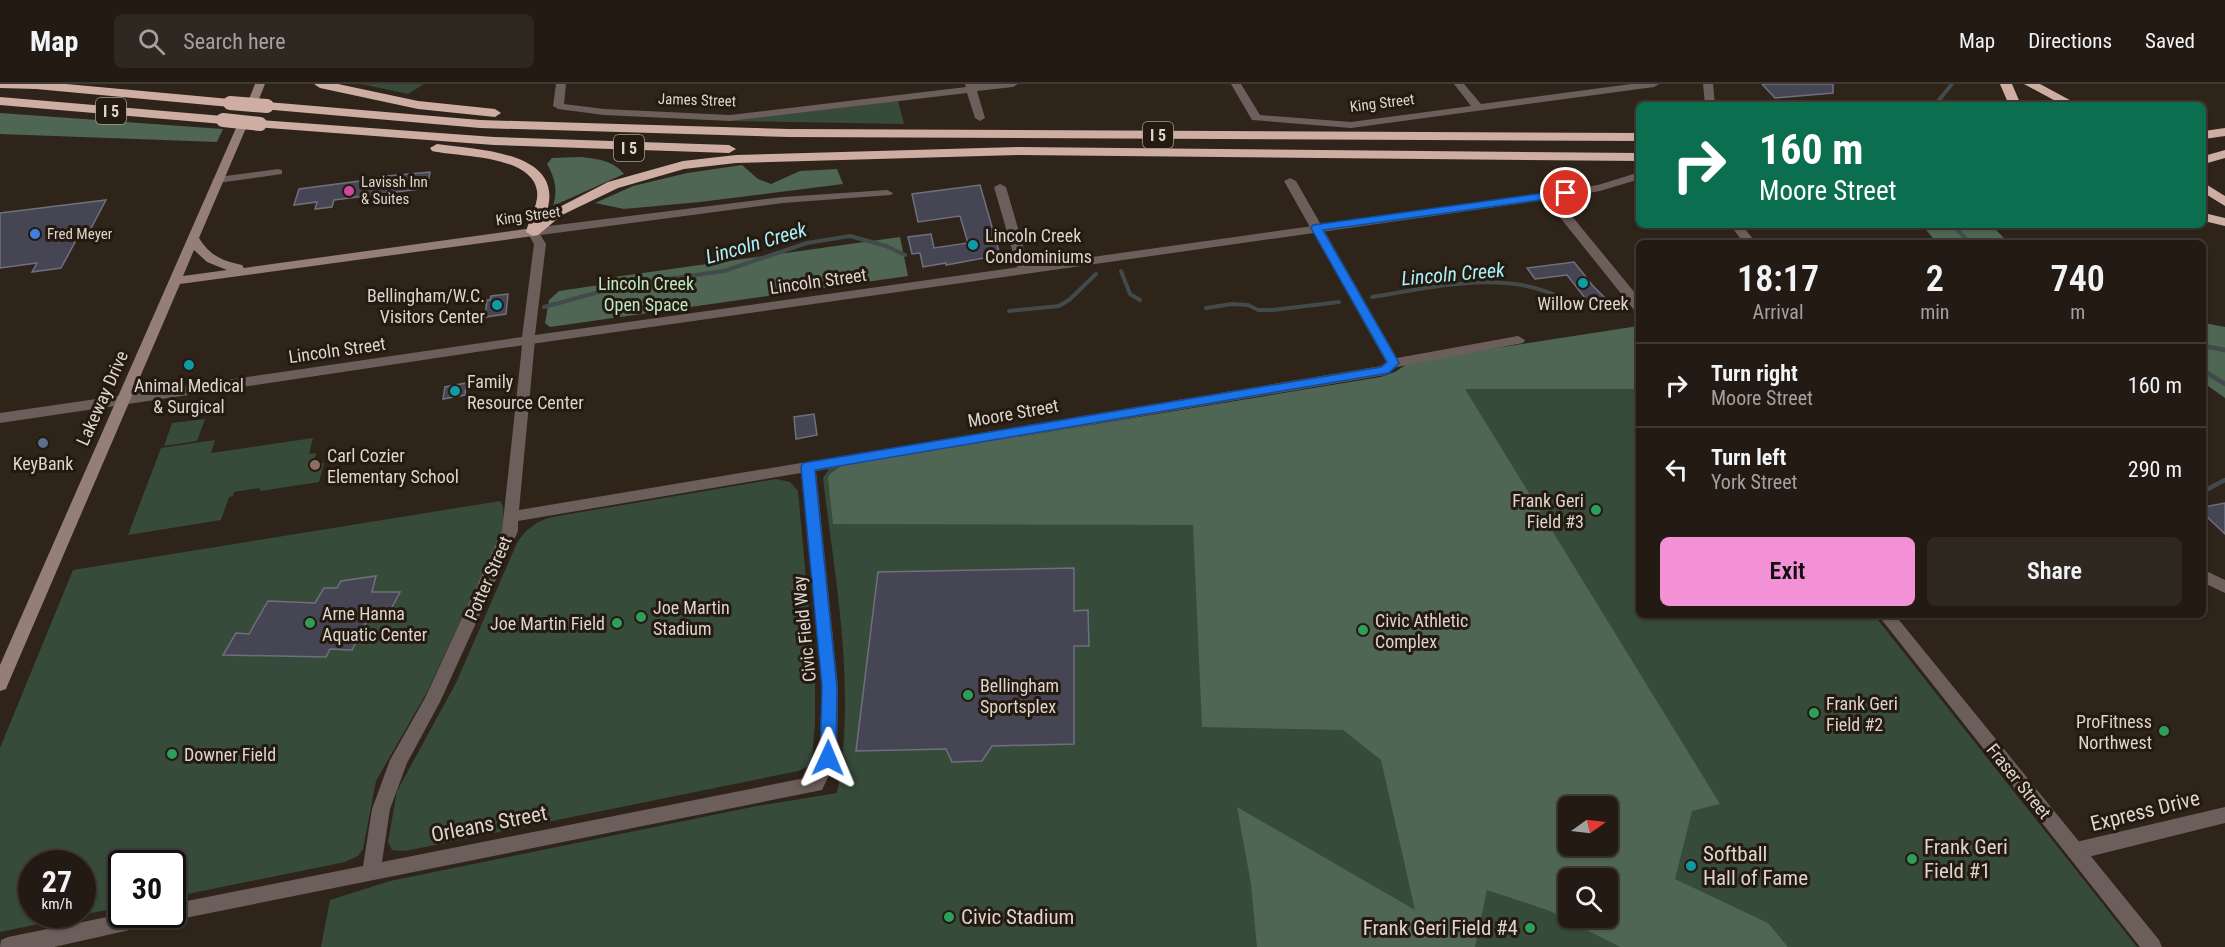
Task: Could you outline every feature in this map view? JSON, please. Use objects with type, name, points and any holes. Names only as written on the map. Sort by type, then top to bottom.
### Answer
[{"type":"highway","name":"I 5","points":[[0,84],[36,85],[480,124],[788,133],[1636,137]]},
{"type":"highway","points":[[320,84],[418,105],[692,129]]},
{"type":"highway","points":[[2006,84],[2014,102]]},
{"type":"highway","points":[[2030,84],[2067,102]]},
{"type":"highway","name":"I 5","points":[[0,101],[323,129],[605,147],[935,153],[1019,151],[1636,157]]},
{"type":"highway","points":[[2206,123],[2225,122]]},
{"type":"highway","points":[[323,129],[520,163],[535,171],[543,183],[544,191],[533,232]]},
{"type":"highway","points":[[2206,135],[2225,132]]},
{"type":"highway","points":[[2206,150],[2225,147]]},
{"type":"highway","points":[[533,232],[557,212],[613,184],[683,165],[736,159],[935,153]]},
{"type":"highway","points":[[2206,159],[2225,154]]},
{"type":"highway","points":[[2206,188],[2225,202]]},
{"type":"highway","points":[[2206,217],[2225,222]]},
{"type":"main road","name":"Lakeway Drive","points":[[0,684],[260,84]]},
{"type":"main road","name":"King Street","points":[[175,281],[533,232]]},
{"type":"main road","points":[[193,238],[201,253],[220,265],[262,269]]},
{"type":"street","name":"James Street","points":[[561,84],[558,106],[604,112],[730,118],[970,86],[1013,84]]},
{"type":"street","name":"King Street","points":[[1236,84],[1256,118],[1351,125],[1654,84]]},
{"type":"street","points":[[1459,84],[1478,108]]},
{"type":"street","points":[[1708,84],[1710,102]]},
{"type":"street","points":[[970,86],[980,118]]},
{"type":"street","points":[[218,180],[278,172]]},
{"type":"street","name":"Lincoln Street","points":[[0,418],[528,340],[1549,196],[1600,188],[1636,176]]},
{"type":"street","points":[[1290,181],[1393,363]]},
{"type":"street","points":[[1000,188],[1024,270]]},
{"type":"street","name":"King Street","points":[[533,232],[783,200],[887,193]]},
{"type":"street","points":[[1549,196],[1636,303]]},
{"type":"street","points":[[1738,228],[1748,240]]},
{"type":"street","name":"Potter Street","points":[[371,872],[381,809],[399,760],[437,691],[510,531],[528,340],[540,244],[533,232]]},
{"type":"street","name":"Moore Street","points":[[511,517],[1385,370],[1393,363],[1518,340]]},
{"type":"street","name":"Civic Field Way","points":[[808,467],[830,687],[828,758],[816,784]]},
{"type":"street","points":[[2206,577],[2225,587]]},
{"type":"street","name":"Fraser Street","points":[[1888,618],[2152,947]]},
{"type":"street","name":"Orleans Street","points":[[186,910],[816,784]]},
{"type":"street","name":"Express Drive","points":[[2076,851],[2225,815]]},
{"type":"street","points":[[8,947],[108,926]]},
{"type":"green space","points":[[361,84],[424,84],[408,94]]},
{"type":"green space","points":[[898,101],[904,124],[728,121]]},
{"type":"green space","points":[[0,113],[223,129],[217,142],[0,134]]},
{"type":"green space","points":[[580,157],[610,163],[624,174],[553,206],[555,185],[547,164],[552,158]]},
{"type":"green space","points":[[742,165],[758,179],[771,184],[800,171],[837,169],[843,184],[624,209],[595,203],[633,186],[687,173]]},
{"type":"green space","points":[[1924,228],[1994,228],[2006,240],[1934,240]]},
{"type":"green space","name":"Lincoln Creek Open Space","points":[[900,237],[908,276],[550,327],[545,323],[549,300],[559,291],[606,284],[607,278]]},
{"type":"green space","points":[[2206,323],[2225,327],[2225,398],[2206,384]]},
{"type":"green space","name":"Civic Athletic Complex","points":[[1636,326],[1636,618],[1876,618],[2137,947],[321,947],[330,900],[390,881],[757,806],[837,793],[843,754],[845,675],[838,596],[823,478],[829,469],[1381,377],[1395,372],[1412,361]]},
{"type":"green space","points":[[1636,326],[1636,389],[1465,389],[1720,804],[1692,811],[1675,879],[1768,923],[1788,947],[1620,947],[1583,928],[1618,928],[1618,868],[1558,868],[1558,915],[1487,890],[1475,947],[1257,947],[1251,884],[1237,807],[1415,910],[1381,760],[1343,730],[1202,727],[1193,525],[833,524],[828,478],[841,466],[1381,377],[1395,372],[1412,361]]},
{"type":"green space","points":[[205,419],[197,441],[164,446],[172,423]]},
{"type":"green space","points":[[313,438],[309,454],[316,453],[313,465],[324,463],[319,482],[260,491],[260,488],[234,492],[233,496],[229,497],[221,520],[128,535],[161,448],[215,440],[211,453]]},
{"type":"green space","name":"Joe Martin Stadium","points":[[776,479],[790,482],[798,491],[815,678],[812,760],[807,767],[798,771],[405,851],[392,850],[388,842],[397,791],[456,683],[517,543],[527,530],[552,517]]},
{"type":"green space","points":[[500,501],[503,506],[504,528],[427,692],[376,781],[363,849],[358,856],[345,862],[186,894],[186,850],[108,850],[108,910],[96,912],[96,850],[18,850],[19,928],[0,932],[0,748],[73,570]]},
{"type":"building","points":[[1762,84],[1833,84],[1833,93],[1775,98]]},
{"type":"building","name":"Lavissh Inn & Suites","points":[[430,172],[427,188],[334,200],[332,207],[315,209],[317,202],[294,205],[299,189],[375,179],[376,177]]},
{"type":"building","points":[[980,185],[1000,255],[923,267],[920,253],[912,254],[908,237],[931,234],[934,248],[968,243],[960,216],[918,222],[912,194]]},
{"type":"building","name":"Fred Meyer","points":[[106,200],[89,232],[80,233],[61,268],[32,272],[37,263],[0,268],[0,213]]},
{"type":"building","name":"Willow Creek","points":[[1574,262],[1607,300],[1589,303],[1567,275],[1535,279],[1527,268]]},
{"type":"building","name":"Bellingham/W.C. Visitors Center","points":[[508,294],[506,314],[485,317],[487,300],[490,300],[491,296]]},
{"type":"building","name":"Family Resource Center","points":[[466,383],[465,395],[443,399],[445,387]]},
{"type":"building","points":[[814,414],[817,435],[796,439],[794,417]]},
{"type":"building","points":[[2225,503],[2225,534],[2206,516],[2206,507]]},
{"type":"building","name":"Bellingham Sportsplex","points":[[1074,568],[1074,611],[1088,610],[1089,646],[1074,646],[1074,744],[992,746],[982,761],[952,762],[946,749],[856,751],[878,572]]},
{"type":"building","name":"Arne Hanna Aquatic Center","points":[[376,576],[372,592],[400,592],[389,613],[371,613],[352,650],[330,649],[326,657],[223,655],[236,633],[249,634],[268,601],[315,603],[324,588],[337,588],[341,581]]},
{"type":"waterway","points":[[1937,102],[1952,84]]},
{"type":"waterway","points":[[1956,228],[1967,240]]},
{"type":"waterway","name":"Lincoln Creek","points":[[544,307],[625,285],[724,271],[807,243],[850,236],[886,246],[905,255]]},
{"type":"waterway","name":"Lincoln Creek","points":[[1121,271],[1130,294],[1140,300]]},
{"type":"waterway","points":[[1009,311],[1059,306],[1069,300],[1096,274]]},
{"type":"waterway","name":"Lincoln Creek","points":[[1372,297],[1447,285],[1498,282],[1546,291],[1569,302]]},
{"type":"waterway","name":"Lincoln Creek","points":[[1206,308],[1232,304],[1248,305],[1258,310],[1273,310],[1339,302]]},
{"type":"waterway","points":[[2206,346],[2225,350]]},
{"type":"waterway","name":"Lincoln Creek","points":[[2206,372],[2225,384]]},
{"type":"waterway","name":"Lincoln Creek","points":[[2206,490],[2225,480]]},
{"type":"place","name":"Lavissh Inn & Suites","points":[[349,191]]},
{"type":"place","name":"Fred Meyer","points":[[35,234]]},
{"type":"place","name":"Lincoln Creek Condominiums","points":[[973,245]]},
{"type":"place","name":"Willow Creek","points":[[1583,283]]},
{"type":"place","name":"Bellingham/W.C. Visitors Center","points":[[497,305]]},
{"type":"place","name":"Animal Medical & Surgical","points":[[189,365]]},
{"type":"place","name":"Family Resource Center","points":[[455,391]]},
{"type":"place","name":"KeyBank","points":[[43,443]]},
{"type":"place","name":"Carl Cozier Elementary School","points":[[315,465]]},
{"type":"place","name":"Frank Geri Field #3","points":[[1596,510]]},
{"type":"place","name":"Joe Martin Stadium","points":[[641,617]]},
{"type":"place","name":"Arne Hanna Aquatic Center","points":[[310,623]]},
{"type":"place","name":"Joe Martin Field","points":[[617,623]]},
{"type":"place","name":"Civic Athletic Complex","points":[[1363,630]]},
{"type":"place","name":"Bellingham Sportsplex","points":[[968,695]]},
{"type":"place","name":"Frank Geri Field #2","points":[[1814,713]]},
{"type":"place","name":"ProFitness Northwest","points":[[2164,731]]},
{"type":"place","name":"Downer Field","points":[[172,754]]},
{"type":"place","name":"Frank Geri Field #1","points":[[1912,859]]},
{"type":"place","name":"Softball Hall of Fame","points":[[1691,866]]},
{"type":"place","name":"Civic Stadium","points":[[949,917]]},
{"type":"place","name":"Frank Geri Field #4","points":[[1530,928]]},
{"type":"route","points":[[828,758],[830,687],[808,467],[1385,370],[1393,363],[1317,228],[1566,193]]}]
